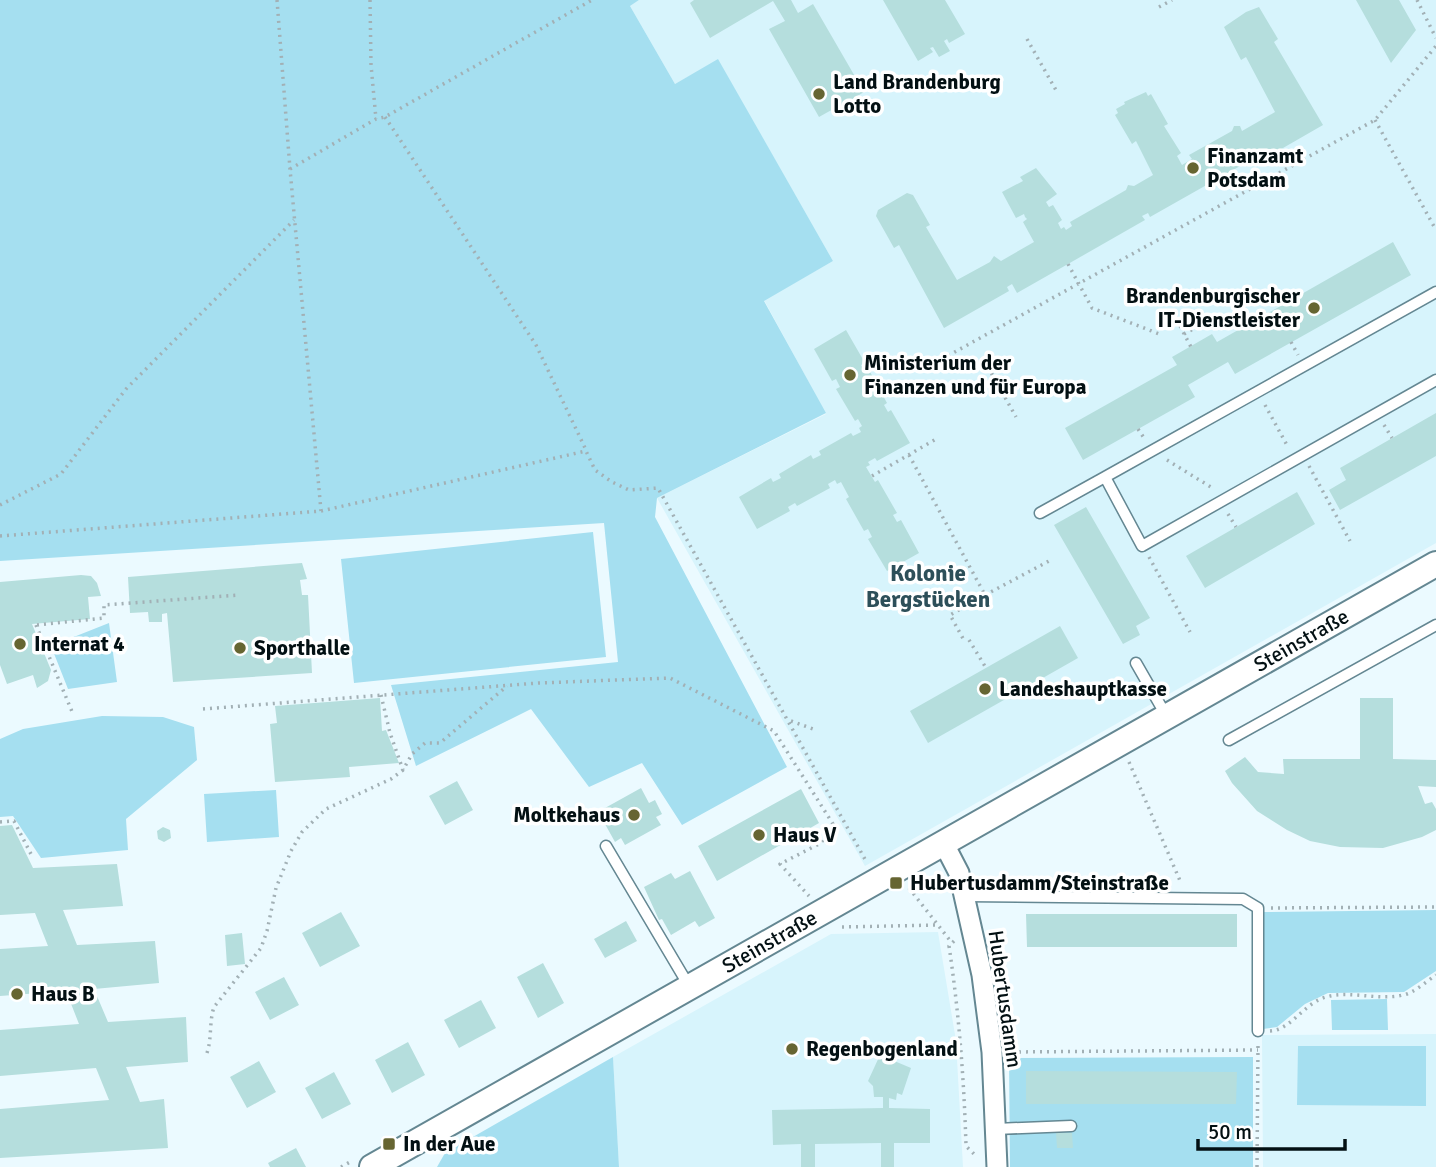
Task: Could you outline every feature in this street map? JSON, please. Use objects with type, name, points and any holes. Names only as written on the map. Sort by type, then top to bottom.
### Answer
[{"type":"street","name":"Steinstraße","points":[[384,1164],[943,842],[1126,754],[1167,718],[1436,564]]},
{"type":"street","name":"Hubertusdamm","points":[[943,842],[960,873],[982,975],[992,1052],[996,1129],[990,1165]]},
{"type":"lane","points":[[1040,513],[1436,292]]},
{"type":"lane","points":[[1105,477],[1142,546],[1436,380]]},
{"type":"lane","points":[[1229,740],[1436,625]]},
{"type":"lane","points":[[1136,663],[1167,718]]},
{"type":"lane","points":[[606,846],[690,986]]},
{"type":"lane","points":[[965,896],[1243,899],[1258,908],[1258,1031]]},
{"type":"lane","points":[[996,1129],[1070,1126]]},
{"type":"path","points":[[277,0],[321,511]]},
{"type":"path","points":[[370,0],[371,65],[376,119]]},
{"type":"path","points":[[290,169],[592,0]]},
{"type":"path","points":[[1159,7],[1172,0]]},
{"type":"path","points":[[1417,0],[1436,37]]},
{"type":"path","points":[[1027,39],[1056,92]]},
{"type":"path","points":[[942,359],[1375,120],[1436,46]]},
{"type":"path","points":[[385,117],[536,345],[595,470],[629,490],[658,488],[870,867]]},
{"type":"path","points":[[1375,120],[1436,230]]},
{"type":"path","points":[[0,505],[61,474],[126,389],[294,220]]},
{"type":"path","points":[[1068,264],[1092,309],[1162,335]]},
{"type":"path","points":[[1184,334],[1202,324],[1198,316]]},
{"type":"path","points":[[1180,326],[1191,346]]},
{"type":"path","points":[[988,367],[1016,417]]},
{"type":"path","points":[[1138,429],[1153,450],[1215,490],[1236,527]]},
{"type":"path","points":[[872,476],[938,438]]},
{"type":"path","points":[[0,536],[321,511],[586,451]]},
{"type":"path","points":[[909,455],[985,595]]},
{"type":"path","points":[[1142,546],[1191,632]]},
{"type":"path","points":[[986,668],[950,615],[1049,561]]},
{"type":"path","points":[[73,714],[36,625],[104,618],[104,605],[172,602],[239,594]]},
{"type":"path","points":[[203,709],[508,685],[670,678],[774,731],[833,824],[821,843],[780,864],[814,901]]},
{"type":"path","points":[[208,1053],[214,1007],[261,948],[276,888],[302,832],[326,809],[403,771],[412,754],[425,743],[440,743],[508,685]]},
{"type":"path","points":[[381,695],[403,771]]},
{"type":"path","points":[[789,720],[816,730]]},
{"type":"path","points":[[1119,770],[1126,754]]},
{"type":"path","points":[[1126,754],[1188,898]]},
{"type":"path","points":[[0,822],[14,821],[32,856]]},
{"type":"path","points":[[904,880],[952,943]]},
{"type":"path","points":[[1258,908],[1436,907]]},
{"type":"path","points":[[834,927],[938,925]]},
{"type":"path","points":[[962,933],[948,946],[958,1005],[966,1146],[990,1165]]},
{"type":"path","points":[[1258,1031],[1278,1030],[1306,1007],[1328,996],[1405,995],[1436,975]]},
{"type":"path","points":[[992,1052],[1258,1050],[1257,1167]]},
{"type":"shaded area","points":[[0,0],[639,0],[630,6],[675,84],[718,59],[833,261],[764,301],[826,413],[657,498],[655,517],[787,767],[682,825],[642,763],[589,787],[531,709],[416,766],[391,685],[618,662],[604,523],[0,561]]},
{"type":"shaded area","points":[[639,0],[1436,0],[1436,543],[865,866],[657,498],[826,414],[764,300],[833,261],[718,60],[675,84],[630,6]]},
{"type":"shaded area","points":[[593,532],[606,657],[354,683],[341,559]]},
{"type":"shaded area","points":[[109,623],[117,682],[68,689],[51,646]]},
{"type":"shaded area","points":[[102,716],[163,717],[194,727],[197,760],[126,819],[128,850],[41,858],[13,816],[0,817],[0,739],[23,729]]},
{"type":"shaded area","points":[[276,790],[279,837],[207,842],[204,794]]},
{"type":"shaded area","points":[[1436,910],[1436,971],[1404,992],[1328,993],[1305,1004],[1277,1027],[1263,1029],[1263,912]]},
{"type":"shaded area","name":"Regenbogenland","points":[[938,932],[956,1041],[963,1167],[619,1167],[613,1057],[831,934]]},
{"type":"shaded area","points":[[1387,999],[1388,1030],[1332,1030],[1331,1000]]},
{"type":"shaded area","points":[[1436,1034],[1436,1167],[1263,1167],[1262,1035]]},
{"type":"shaded area","points":[[1298,1046],[1426,1046],[1426,1106],[1297,1105]]},
{"type":"shaded area","points":[[613,1057],[619,1167],[437,1167],[445,1153]]},
{"type":"shaded area","points":[[1253,1057],[1253,1167],[1010,1167],[1009,1058]]},
{"type":"building","points":[[694,0],[791,0],[798,13],[813,4],[864,92],[849,101],[851,105],[838,113],[835,108],[819,117],[769,29],[785,21],[773,1],[710,38],[690,3]]},
{"type":"building","points":[[883,0],[945,0],[965,34],[949,43],[947,39],[944,41],[950,51],[939,57],[933,47],[930,48],[933,52],[918,61]]},
{"type":"building","points":[[1356,0],[1399,0],[1416,30],[1391,63]]},
{"type":"building","name":"Finanzamt Potsdam","points":[[1259,7],[1278,39],[1274,42],[1323,125],[1257,163],[1252,154],[1246,157],[1249,161],[1150,217],[1148,213],[1142,216],[1145,220],[1017,293],[1012,284],[1007,287],[1009,291],[944,328],[899,245],[894,248],[876,216],[878,210],[907,193],[913,195],[930,225],[926,227],[957,280],[990,262],[994,256],[1001,261],[1034,242],[1023,222],[1027,219],[1024,214],[1016,218],[1002,192],[1023,181],[1020,177],[1036,168],[1057,194],[1046,202],[1049,207],[1053,205],[1062,220],[1058,223],[1061,229],[1064,227],[1066,230],[1072,226],[1070,222],[1126,190],[1128,185],[1134,186],[1153,175],[1136,141],[1132,144],[1115,115],[1118,113],[1116,109],[1125,104],[1124,102],[1146,92],[1148,96],[1151,94],[1168,124],[1164,126],[1181,153],[1177,156],[1182,165],[1192,159],[1189,155],[1232,131],[1234,126],[1240,126],[1242,131],[1275,112],[1246,57],[1241,60],[1224,27],[1246,12]]},
{"type":"building","points":[[1393,242],[1411,275],[1235,374],[1228,362],[1188,385],[1195,397],[1083,460],[1065,428],[1177,365],[1172,357],[1212,334],[1217,342]]},
{"type":"building","points":[[846,330],[865,363],[861,365],[865,372],[869,370],[887,403],[884,405],[888,412],[891,410],[910,443],[877,461],[875,458],[868,462],[870,465],[866,467],[875,482],[878,480],[897,513],[893,515],[897,522],[901,520],[919,553],[887,571],[868,539],[872,537],[868,529],[864,531],[846,499],[849,497],[841,482],[837,484],[835,480],[828,484],[830,488],[797,506],[795,503],[788,507],[790,511],[757,529],[739,497],[771,478],[773,482],[781,478],[779,474],[811,455],[813,459],[821,455],[819,451],[851,433],[853,436],[861,432],[859,428],[862,426],[858,419],[855,421],[836,389],[840,387],[836,379],[832,381],[814,349]]},
{"type":"building","points":[[1436,413],[1436,456],[1340,510],[1329,490],[1346,480],[1340,468]]},
{"type":"building","points":[[1297,492],[1315,524],[1205,588],[1186,556]]},
{"type":"building","points":[[1086,507],[1150,618],[1136,626],[1140,635],[1123,644],[1054,525]]},
{"type":"building","name":"Sporthalle","points":[[302,563],[307,579],[300,580],[302,595],[308,595],[312,673],[173,682],[167,613],[162,614],[162,622],[149,622],[148,612],[130,613],[128,577]]},
{"type":"building","name":"Internat 4","points":[[91,576],[97,583],[101,596],[88,597],[90,619],[32,624],[51,670],[48,681],[37,688],[33,675],[7,684],[0,665],[0,582]]},
{"type":"building","name":"Landeshauptkasse","points":[[1060,626],[1078,658],[928,743],[910,711]]},
{"type":"building","points":[[380,698],[382,731],[386,730],[399,763],[349,767],[350,777],[275,782],[270,724],[277,723],[275,706]]},
{"type":"building","points":[[1360,698],[1393,698],[1393,759],[1436,760],[1436,787],[1418,786],[1425,804],[1432,802],[1436,809],[1436,830],[1422,837],[1383,848],[1340,847],[1310,841],[1257,811],[1232,783],[1225,771],[1245,757],[1258,772],[1284,774],[1283,759],[1360,759]]},
{"type":"building","points":[[457,781],[473,810],[445,825],[429,796]]},
{"type":"building","name":"Moltkehaus","points":[[641,788],[649,803],[655,800],[662,814],[656,817],[661,825],[625,845],[621,838],[615,842],[605,824],[612,820],[605,808]]},
{"type":"building","name":"Haus V","points":[[801,789],[819,823],[717,881],[698,846]]},
{"type":"building","name":"Haus B","points":[[12,825],[33,868],[117,864],[123,906],[63,910],[77,945],[155,941],[159,983],[94,989],[108,1022],[186,1017],[188,1062],[126,1067],[140,1102],[164,1099],[168,1148],[0,1158],[0,1109],[109,1100],[96,1068],[0,1076],[0,1030],[79,1024],[66,991],[0,996],[0,949],[48,946],[35,913],[0,915],[0,826]]},
{"type":"building","points":[[163,827],[170,830],[171,838],[164,842],[158,839],[157,831]]},
{"type":"building","points":[[690,871],[715,918],[699,927],[695,921],[671,935],[662,919],[659,920],[644,887],[671,873],[675,879]]},
{"type":"building","points":[[341,912],[360,946],[320,967],[302,933]]},
{"type":"building","points":[[1026,914],[1237,914],[1237,947],[1027,947]]},
{"type":"building","points":[[626,921],[637,941],[605,958],[594,939]]},
{"type":"building","points":[[242,933],[245,964],[227,966],[225,935]]},
{"type":"building","points":[[543,963],[564,1003],[538,1018],[517,977]]},
{"type":"building","points":[[284,977],[299,1005],[270,1020],[255,992]]},
{"type":"building","points":[[481,1000],[496,1028],[459,1048],[444,1020]]},
{"type":"building","points":[[408,1042],[425,1075],[392,1093],[375,1060]]},
{"type":"building","points":[[880,1055],[911,1068],[902,1095],[897,1093],[896,1100],[889,1098],[889,1108],[930,1109],[930,1143],[894,1143],[894,1167],[881,1167],[881,1143],[815,1144],[815,1167],[801,1167],[801,1144],[773,1145],[772,1110],[883,1108],[883,1097],[874,1097],[873,1086],[868,1081]]},
{"type":"building","points":[[259,1061],[276,1092],[247,1108],[230,1077]]},
{"type":"building","points":[[1026,1071],[1237,1072],[1236,1104],[1026,1104]]},
{"type":"building","points":[[334,1072],[351,1104],[322,1119],[305,1088]]},
{"type":"building","points":[[1056,1133],[1072,1133],[1073,1148],[1057,1148]]},
{"type":"building","points":[[296,1148],[306,1167],[270,1167],[268,1163]]},
{"type":"place","name":"Land Brandenburg Lotto","points":[[819,94]]},
{"type":"place","name":"Finanzamt Potsdam","points":[[1193,168]]},
{"type":"place","name":"Brandenburgischer IT-Dienstleister","points":[[1314,308]]},
{"type":"place","name":"Ministerium der Finanzen und für Europa","points":[[850,375]]},
{"type":"place","name":"Internat 4","points":[[20,644]]},
{"type":"place","name":"Sporthalle","points":[[240,648]]},
{"type":"place","name":"Landeshauptkasse","points":[[985,689]]},
{"type":"place","name":"Moltkehaus","points":[[634,815]]},
{"type":"place","name":"Haus V","points":[[759,835]]},
{"type":"place","name":"Hubertusdamm/Steinstraße","points":[[896,883]]},
{"type":"place","name":"Haus B","points":[[17,994]]},
{"type":"place","name":"Regenbogenland","points":[[792,1049]]},
{"type":"place","name":"In der Aue","points":[[389,1144]]},
{"type":"district","name":"Kolonie Bergstücken","points":[[928,586]]}]
